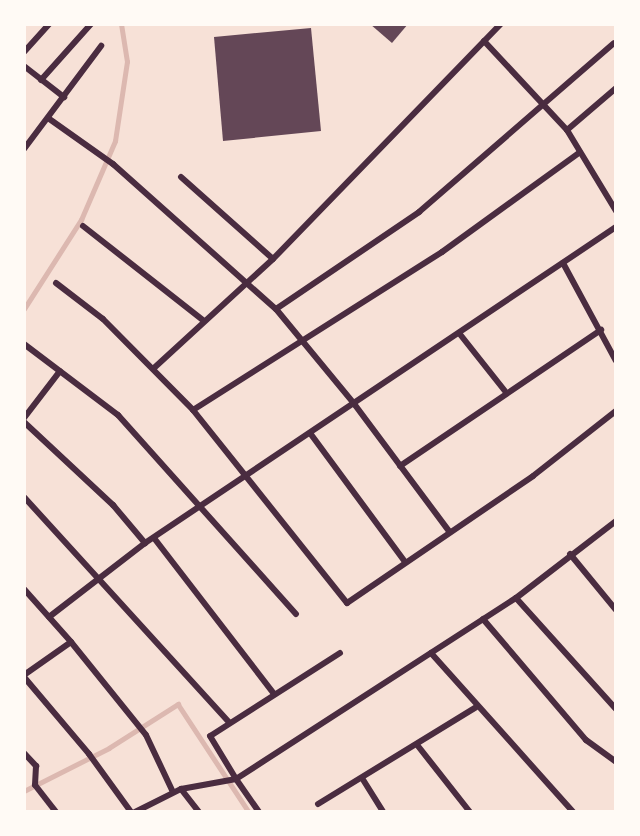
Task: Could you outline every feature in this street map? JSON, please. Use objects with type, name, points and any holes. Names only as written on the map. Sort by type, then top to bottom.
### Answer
[{"type":"street","points":[[24,52],[49,24]]},
{"type":"street","points":[[41,80],[91,24]]},
{"type":"street","points":[[154,369],[203,320],[273,259],[501,24]]},
{"type":"street","points":[[484,41],[567,130],[616,211]]},
{"type":"street","points":[[276,309],[420,212],[614,43]]},
{"type":"street","points":[[24,149],[101,46]]},
{"type":"street","points":[[24,66],[64,97]]},
{"type":"street","points":[[567,130],[616,88]]},
{"type":"street","points":[[48,118],[113,164],[276,309],[298,340],[355,405],[449,531]]},
{"type":"street","points":[[193,410],[298,340],[442,252],[580,152]]},
{"type":"street","points":[[181,177],[273,259]]},
{"type":"street","points":[[84,226],[203,320]]},
{"type":"street","points":[[49,617],[145,543],[355,405],[616,227]]},
{"type":"street","points":[[563,263],[616,361]]},
{"type":"street","points":[[56,283],[103,319],[193,410],[248,475],[347,603],[532,476],[616,411]]},
{"type":"street","points":[[400,466],[505,392],[601,330]]},
{"type":"street","points":[[459,333],[505,392]]},
{"type":"street","points":[[24,344],[118,415],[198,508],[242,549],[296,614]]},
{"type":"street","points":[[60,371],[24,420],[113,505],[145,543]]},
{"type":"street","points":[[310,433],[405,562]]},
{"type":"street","points":[[24,496],[230,722]]},
{"type":"street","points":[[71,642],[24,676],[90,754],[133,812],[181,789],[236,778],[516,598],[570,554],[616,521]]},
{"type":"street","points":[[154,538],[274,694]]},
{"type":"street","points":[[570,554],[616,610]]},
{"type":"street","points":[[24,589],[71,642],[146,735],[173,792]]},
{"type":"street","points":[[516,598],[605,700],[616,709]]},
{"type":"street","points":[[483,619],[586,740],[616,762]]},
{"type":"street","points":[[259,812],[210,736],[340,653]]},
{"type":"street","points":[[430,653],[573,812]]},
{"type":"street","points":[[318,804],[418,746],[477,707]]},
{"type":"street","points":[[418,746],[470,812]]},
{"type":"street","points":[[24,753],[36,766],[35,785],[56,812]]},
{"type":"street","points":[[362,778],[383,812]]},
{"type":"street","points":[[181,789],[199,812]]},
{"type":"building","points":[[370,24],[408,24],[392,43]]},
{"type":"building","points":[[311,28],[321,131],[223,141],[214,37]]},
{"type":"waterway","points":[[24,309],[81,220],[115,141],[127,62],[121,24]]},
{"type":"waterway","points":[[24,791],[109,748],[178,704],[249,812]]}]
